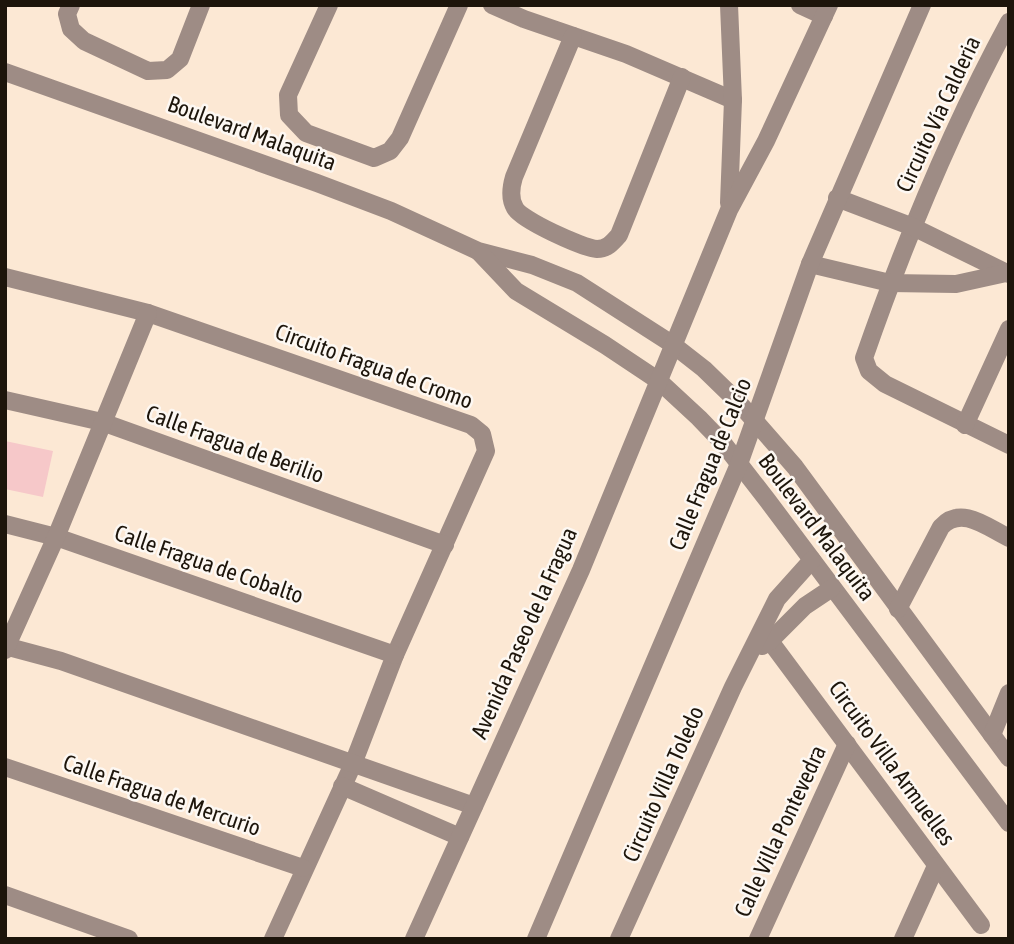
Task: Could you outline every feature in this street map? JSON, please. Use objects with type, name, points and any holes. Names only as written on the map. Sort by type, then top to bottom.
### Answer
[{"type":"street","points":[[71,5],[67,14],[71,29],[84,41],[148,71],[167,70],[180,59],[201,5]]},
{"type":"street","points":[[329,5],[288,95],[289,115],[306,133],[374,158],[390,151],[400,138],[459,5]]},
{"type":"street","points":[[492,5],[626,54],[733,100]]},
{"type":"street","points":[[729,5],[733,100],[729,210]]},
{"type":"street","points":[[800,5],[827,11]]},
{"type":"street","name":"Calle Fragua de Calcio","points":[[536,939],[739,464],[810,264],[922,5]]},
{"type":"street","name":"Avenida Paseo de la Fragua","points":[[414,939],[581,570],[729,210],[766,141],[827,11]]},
{"type":"street","name":"Circuito Vía Calderia","points":[[1009,22],[990,56],[913,227],[864,358],[869,371],[885,384],[1009,445]]},
{"type":"street","points":[[573,36],[511,189],[516,211],[524,218],[587,247],[598,249],[609,246],[619,235],[682,77]]},
{"type":"street","name":"Boulevard Malaquita","points":[[5,72],[148,121],[391,211],[478,251],[532,265],[578,284],[672,344],[704,369],[756,421],[795,467],[1009,758]]},
{"type":"street","points":[[837,198],[913,227],[1008,273]]},
{"type":"street","name":"Boulevard Malaquita","points":[[478,251],[516,291],[606,345],[659,381],[699,418],[739,464],[1009,823]]},
{"type":"street","points":[[810,264],[890,283],[956,284],[1008,273]]},
{"type":"street","name":"Circuito Fragua de Cromo","points":[[5,277],[148,313],[471,425],[482,434],[486,452],[395,655],[353,764],[273,939]]},
{"type":"street","points":[[148,313],[56,537],[6,648],[61,662],[474,806]]},
{"type":"street","points":[[965,425],[1009,329]]},
{"type":"street","name":"Calle Fragua de Berilio","points":[[5,400],[102,422],[445,545]]},
{"type":"street","points":[[898,609],[941,527],[948,519],[958,516],[969,518],[1009,538]]},
{"type":"street","name":"Calle Fragua de Cobalto","points":[[5,524],[56,537],[395,655]]},
{"type":"street","points":[[765,637],[777,600],[812,560]]},
{"type":"street","name":"Circuito Villa Toledo","points":[[620,939],[733,687],[753,651],[765,637],[832,588]]},
{"type":"street","name":"Circuito Villa Armuelles","points":[[765,637],[847,744],[984,933]]},
{"type":"street","points":[[992,735],[1009,693]]},
{"type":"street","name":"Calle Villa Pontevedra","points":[[758,939],[847,744]]},
{"type":"street","name":"Calle Fragua de Mercurio","points":[[5,767],[303,869]]},
{"type":"street","points":[[342,786],[460,837]]},
{"type":"street","points":[[902,939],[936,866]]},
{"type":"street","points":[[5,895],[129,939]]},
{"type":"shaded area","points":[[5,441],[53,451],[43,497],[5,489]]}]
